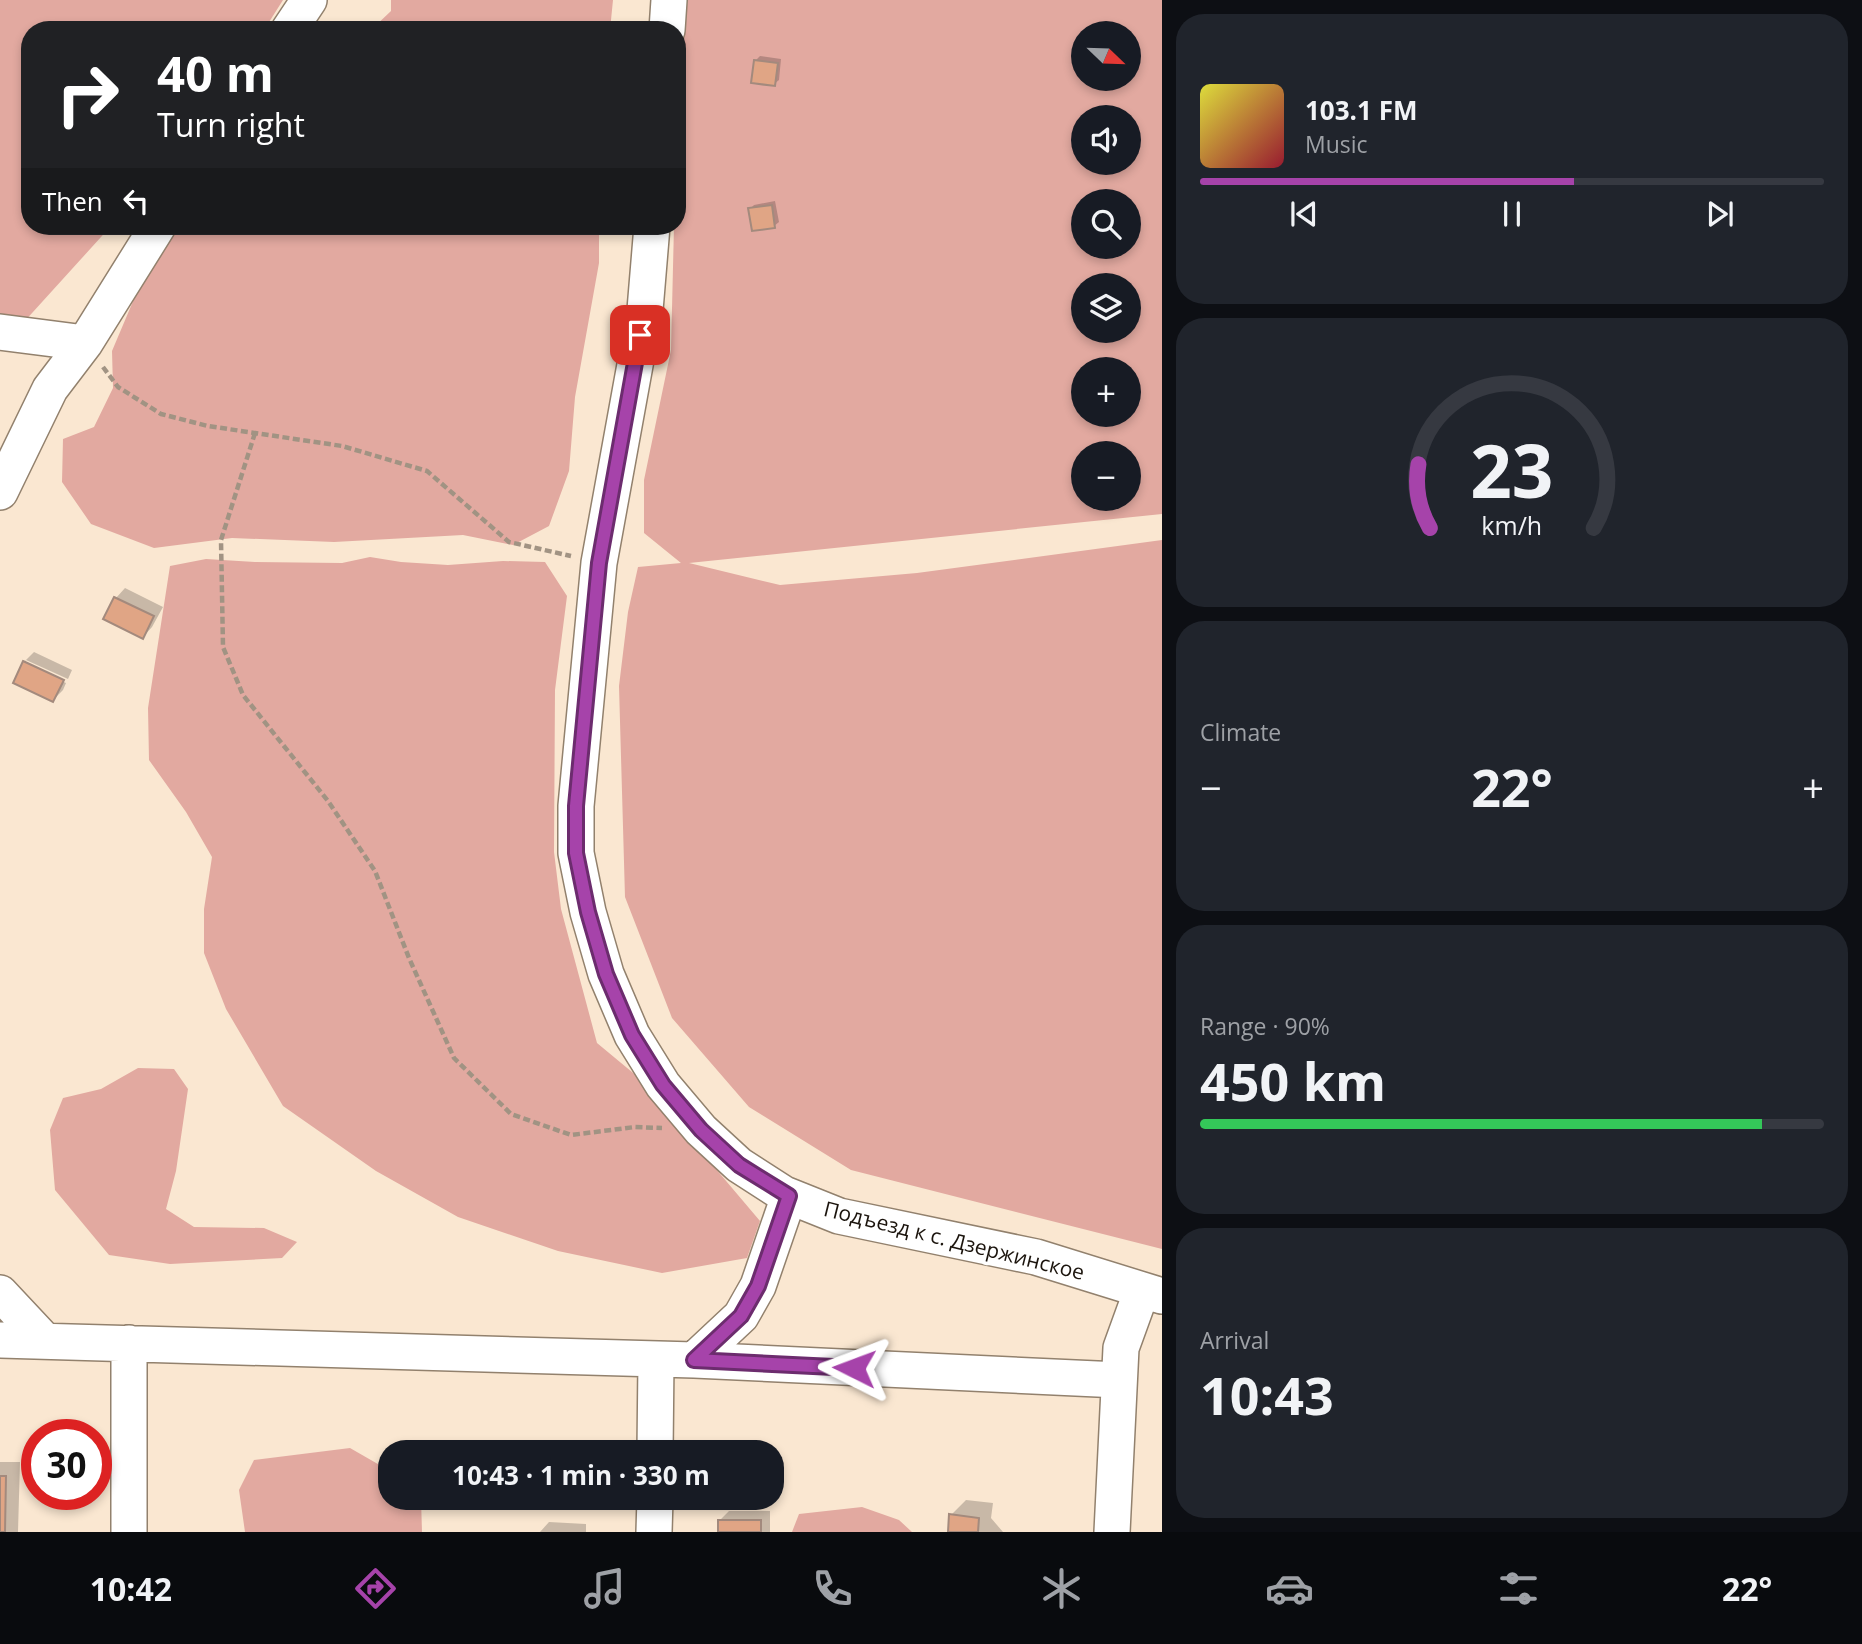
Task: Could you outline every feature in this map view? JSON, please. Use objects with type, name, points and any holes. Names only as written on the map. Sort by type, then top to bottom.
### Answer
[{"type":"street","points":[[295,21],[309,0]]},
{"type":"street","points":[[668,21],[669,0]]},
{"type":"street","points":[[0,492],[50,388],[85,343],[152,235]]},
{"type":"street","name":"Подъезд к с. Дзержинское","points":[[651,235],[645,310],[599,563],[576,806],[576,853],[588,912],[606,974],[632,1035],[663,1085],[701,1130],[739,1165],[789,1196],[839,1216],[1036,1257],[1152,1293]]},
{"type":"street","points":[[0,332],[85,343]]},
{"type":"street","points":[[694,1360],[741,1316],[758,1286],[789,1196]]},
{"type":"street","points":[[0,1293],[45,1341]]},
{"type":"street","points":[[1112,1532],[1121,1348],[1152,1293]]},
{"type":"street","points":[[0,1340],[694,1360],[1119,1380]]},
{"type":"street","points":[[129,1343],[129,1532]]},
{"type":"street","points":[[655,1440],[656,1360]]},
{"type":"street","points":[[654,1532],[655,1510]]},
{"type":"path","points":[[85,343],[118,387],[161,414],[208,426],[342,446],[427,471],[509,542],[599,563]]},
{"type":"path","points":[[255,433],[221,540],[223,647],[243,695],[328,801],[375,871],[409,958],[454,1058],[511,1114],[570,1135],[635,1127],[701,1130]]},
{"type":"shaded area","points":[[0,0],[283,0],[270,21],[21,21],[21,235],[103,235],[23,323],[0,333]]},
{"type":"shaded area","points":[[391,0],[613,0],[611,21],[380,21],[391,11]]},
{"type":"shaded area","points":[[674,0],[1162,0],[1162,514],[689,563],[780,585],[917,573],[1162,540],[1162,1249],[851,1170],[749,1107],[672,1018],[625,897],[619,686],[628,612],[638,567],[681,563],[644,533],[644,480],[671,350],[674,235],[686,235],[686,21],[676,21]]},
{"type":"shaded area","points":[[170,235],[599,235],[599,263],[575,397],[569,471],[549,526],[513,545],[463,535],[334,542],[232,538],[154,548],[91,524],[62,482],[63,439],[94,427],[113,388],[112,351],[153,254]]},
{"type":"shaded area","points":[[370,557],[448,565],[503,561],[545,562],[567,596],[555,690],[554,852],[561,909],[597,1043],[638,1077],[760,1221],[747,1258],[662,1273],[558,1251],[458,1217],[376,1171],[283,1106],[226,1009],[204,953],[204,909],[212,857],[186,812],[149,760],[148,708],[170,566],[206,559],[342,563]]},
{"type":"shaded area","points":[[138,1068],[174,1069],[188,1089],[176,1171],[166,1209],[194,1227],[264,1228],[297,1242],[282,1258],[170,1264],[109,1255],[55,1190],[50,1130],[63,1098],[101,1089]]},
{"type":"shaded area","points":[[350,1448],[378,1464],[378,1510],[421,1510],[422,1532],[245,1532],[239,1490],[254,1460]]},
{"type":"shaded area","points":[[862,1507],[899,1520],[912,1532],[792,1532],[799,1514]]},
{"type":"building","points":[[754,60],[778,63],[775,86],[751,83]]},
{"type":"building","points":[[772,205],[775,228],[752,231],[748,208]]},
{"type":"building","points":[[114,597],[154,616],[143,639],[103,619]]},
{"type":"building","points":[[23,661],[64,680],[53,702],[13,683]]},
{"type":"building","points":[[0,1476],[6,1476],[5,1532],[0,1532]]},
{"type":"building","points":[[949,1514],[979,1518],[978,1532],[948,1532]]},
{"type":"building","points":[[718,1520],[761,1520],[761,1532],[718,1532]]},
{"type":"route","points":[[640,335],[599,563],[582,768],[576,806],[576,853],[588,912],[606,974],[632,1035],[663,1085],[701,1130],[739,1165],[789,1196],[758,1286],[741,1316],[694,1360],[854,1368]]}]
